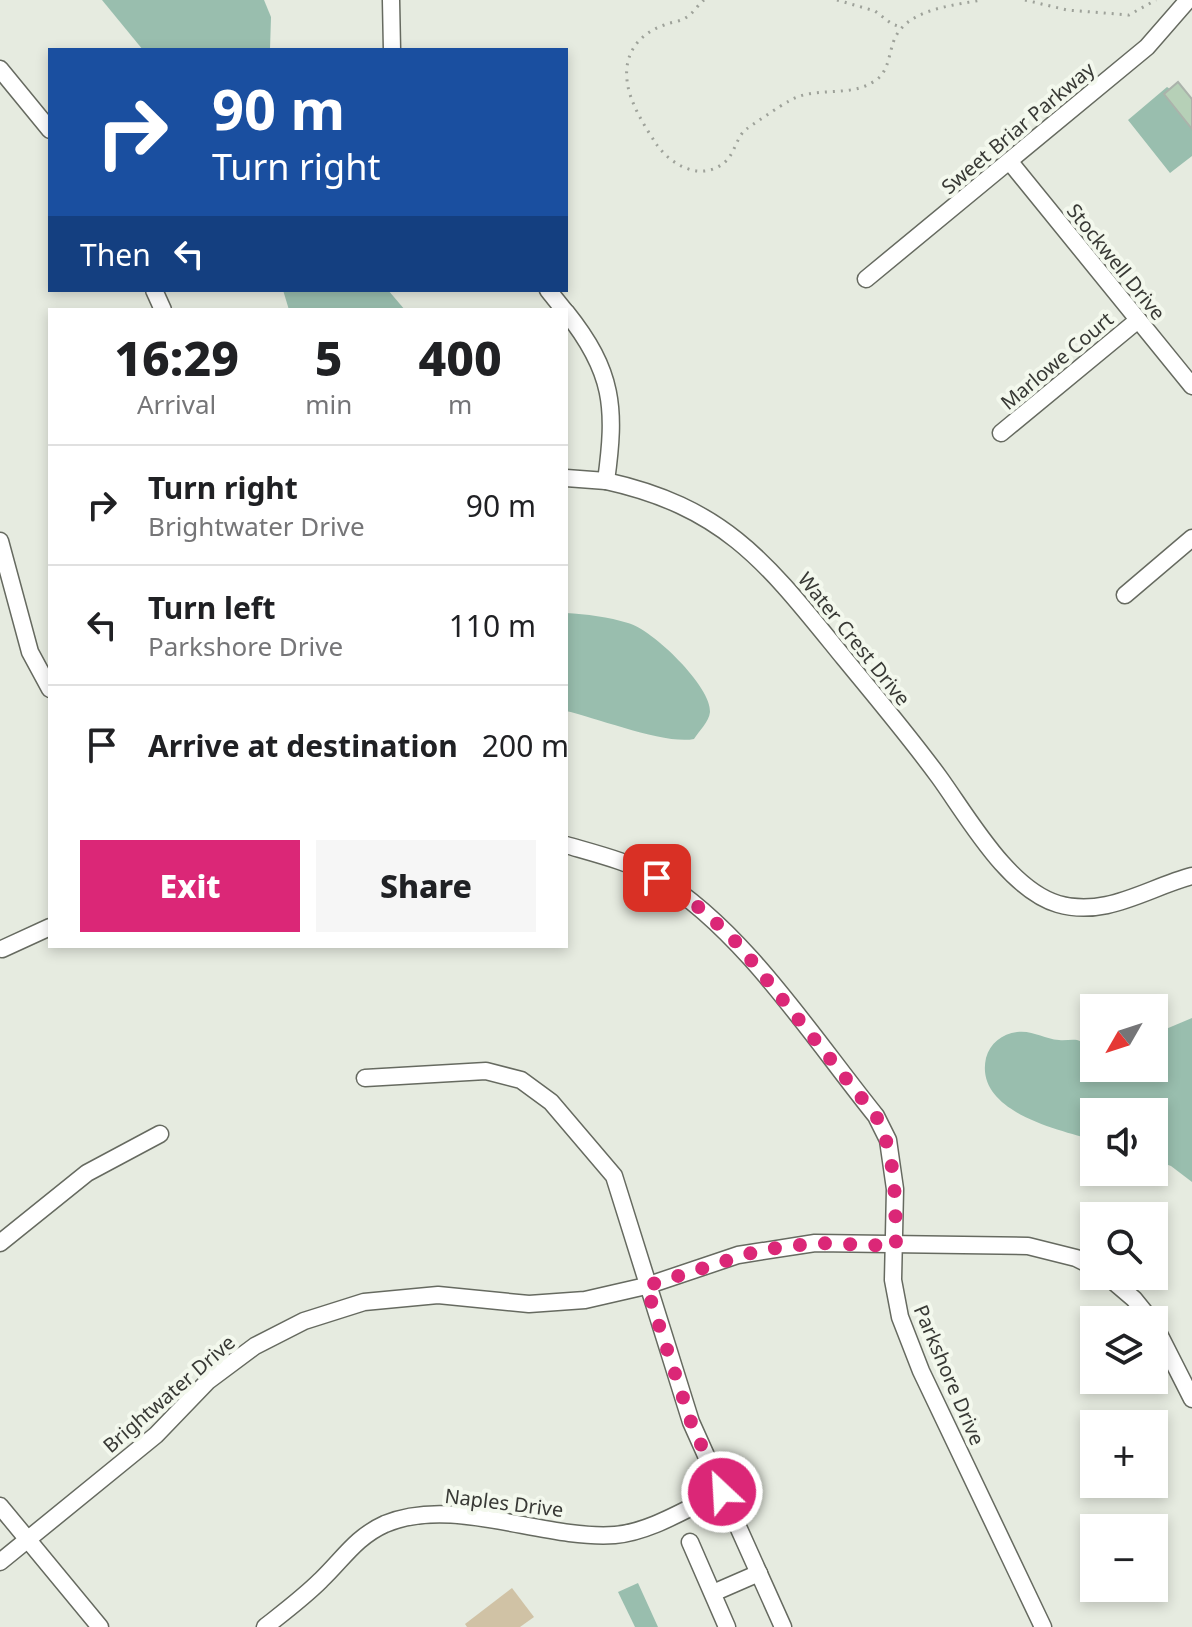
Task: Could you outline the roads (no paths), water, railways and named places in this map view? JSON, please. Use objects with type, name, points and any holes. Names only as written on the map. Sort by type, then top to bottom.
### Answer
[{"type":"street","points":[[391,0],[392,48]]},
{"type":"street","name":"Sweet Briar Parkway","points":[[866,279],[1147,47],[1188,0]]},
{"type":"street","points":[[0,69],[48,128]]},
{"type":"street","name":"Stockwell Drive","points":[[1010,162],[1192,386]]},
{"type":"street","points":[[550,292],[563,308]]},
{"type":"street","points":[[568,315],[593,351],[610,397],[613,431],[606,481]]},
{"type":"street","name":"Marlowe Court","points":[[1001,433],[1138,320]]},
{"type":"street","name":"Water Crest Drive","points":[[568,478],[606,481],[630,487],[696,513],[759,557],[882,705],[1007,868],[1035,893],[1057,904],[1097,907],[1125,902],[1156,887],[1192,876]]},
{"type":"street","points":[[1125,595],[1192,538]]},
{"type":"street","points":[[0,541],[30,652],[48,685]]},
{"type":"street","name":"Parkshore Drive","points":[[568,846],[612,858],[657,878],[704,911],[738,944],[876,1116],[888,1140],[890,1152],[895,1189],[895,1296],[906,1335],[1043,1627]]},
{"type":"street","points":[[2,949],[48,928]]},
{"type":"street","points":[[365,1078],[486,1071],[503,1073],[534,1087],[551,1102],[614,1176],[625,1203],[646,1286],[691,1422],[783,1627]]},
{"type":"street","points":[[0,1243],[87,1173],[160,1134]]},
{"type":"street","name":"Brightwater Drive","points":[[0,1562],[156,1435],[208,1381],[255,1346],[304,1321],[364,1302],[416,1295],[557,1303],[646,1286],[761,1250],[815,1243],[1028,1246],[1080,1260]]},
{"type":"street","points":[[1123,1290],[1140,1306]]},
{"type":"street","points":[[1168,1352],[1192,1399]]},
{"type":"street","name":"Naples Drive","points":[[265,1627],[314,1587],[353,1543],[398,1519],[434,1514],[559,1531],[618,1535],[636,1531],[722,1492]]},
{"type":"street","points":[[0,1506],[100,1627]]},
{"type":"street","points":[[690,1542],[727,1627]]},
{"type":"street","points":[[713,1593],[759,1573]]}]
